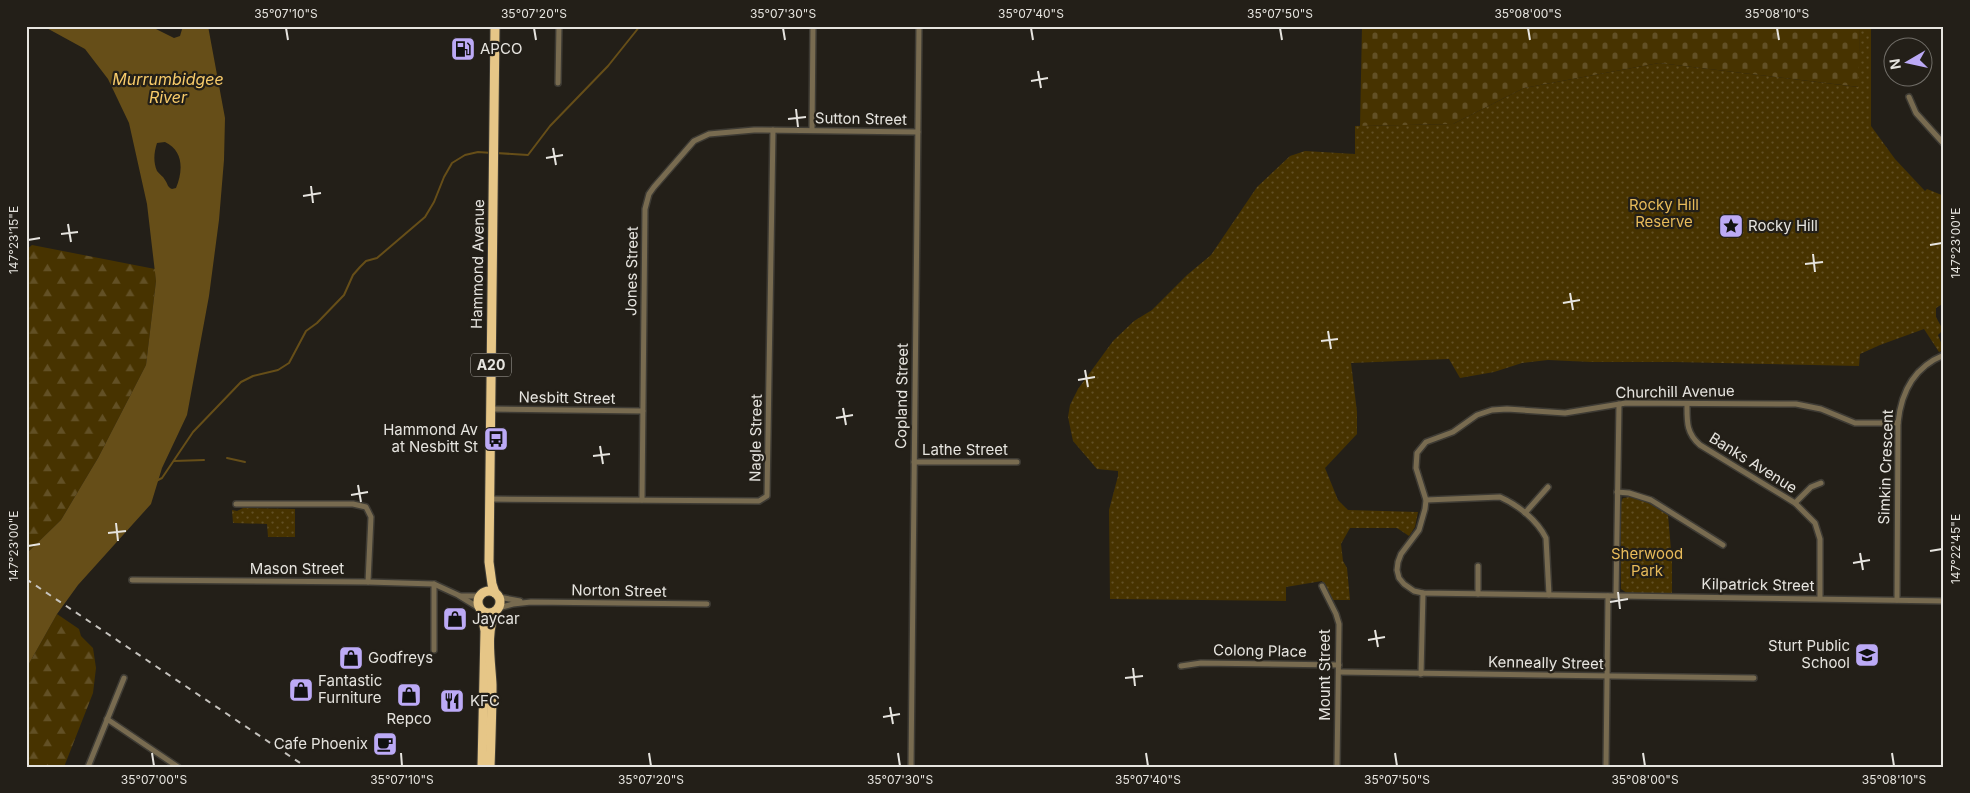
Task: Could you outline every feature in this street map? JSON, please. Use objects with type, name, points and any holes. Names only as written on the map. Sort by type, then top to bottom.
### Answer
[{"type":"highway","name":"Hammond Avenue","points":[[495,26],[489,562],[492,582],[497,595]]},
{"type":"highway","name":"Hammond Avenue","points":[[481,594],[489,562]]},
{"type":"highway","points":[[481,594],[489,591],[497,595]]},
{"type":"highway","name":"A20","points":[[481,594],[477,602],[485,631],[482,767]]},
{"type":"highway","name":"A20","points":[[490,767],[491,631],[497,610],[497,595]]},
{"type":"highway","points":[[480,609],[486,613],[497,610]]},
{"type":"street","points":[[558,83],[559,26]]},
{"type":"street","points":[[812,130],[813,26]]},
{"type":"street","name":"Copland Street","points":[[911,767],[919,26]]},
{"type":"street","points":[[1909,97],[1916,113],[1941,138],[1944,144]]},
{"type":"street","name":"Sutton Street","points":[[773,130],[918,132]]},
{"type":"street","name":"Jones Street","points":[[642,500],[645,217],[649,194],[694,141],[701,137],[726,132],[773,130]]},
{"type":"street","name":"Nagle Street","points":[[489,499],[759,501],[767,496],[773,130]]},
{"type":"street","name":"Simkin Crescent","points":[[1897,600],[1898,423],[1900,405],[1914,375],[1926,364],[1944,355]]},
{"type":"street","points":[[1616,596],[1619,404]]},
{"type":"street","name":"Churchill Avenue","points":[[1426,500],[1416,468],[1416,457],[1419,450],[1426,442],[1453,432],[1478,415],[1492,410],[1507,409],[1565,413],[1619,404],[1796,404],[1821,409],[1855,423],[1898,423]]},
{"type":"street","name":"Banks Avenue","points":[[1688,404],[1687,424],[1693,439],[1795,503],[1814,523],[1820,534],[1820,598]]},
{"type":"street","name":"Nesbitt Street","points":[[490,409],[643,411]]},
{"type":"street","name":"Lathe Street","points":[[914,462],[1017,462]]},
{"type":"street","points":[[1795,503],[1811,487],[1821,484]]},
{"type":"street","points":[[1525,513],[1548,486]]},
{"type":"street","points":[[1617,492],[1635,494],[1651,500],[1724,545]]},
{"type":"street","points":[[1421,674],[1423,593],[1414,591],[1404,584],[1399,578],[1397,570],[1401,554],[1418,530],[1426,500],[1500,497],[1525,513],[1541,529],[1546,538],[1549,594]]},
{"type":"street","points":[[236,504],[353,504],[366,508],[371,517],[368,582]]},
{"type":"street","points":[[1478,566],[1478,594]]},
{"type":"street","name":"Mason Street","points":[[132,580],[434,584],[458,595],[480,609]]},
{"type":"street","points":[[434,584],[434,650]]},
{"type":"street","name":"Mount Street","points":[[1322,586],[1338,621],[1337,767]]},
{"type":"street","name":"Kilpatrick Street","points":[[1423,593],[1944,601]]},
{"type":"street","name":"Mason Street","points":[[458,595],[468,597],[481,594]]},
{"type":"street","name":"Norton Street","points":[[497,595],[531,602]]},
{"type":"street","points":[[1606,767],[1608,596]]},
{"type":"street","name":"Norton Street","points":[[497,610],[513,604],[531,602],[707,604]]},
{"type":"street","name":"Colong Place","points":[[1181,666],[1201,663],[1338,665]]},
{"type":"street","name":"Kenneally Street","points":[[1338,672],[1754,678]]},
{"type":"street","points":[[88,767],[124,678]]},
{"type":"street","points":[[106,720],[178,767]]},
{"type":"green space","points":[[1362,26],[1860,26],[1859,87],[1659,63],[1524,88],[1453,124],[1360,126]]},
{"type":"green space","name":"Rocky Hill Reserve","points":[[1860,26],[1871,26],[1871,126],[1895,159],[1925,191],[1927,189],[1944,196],[1944,303],[1936,308],[1936,317],[1943,330],[1938,335],[1944,350],[1939,352],[1924,329],[1860,354],[1859,366],[1548,360],[1522,363],[1494,372],[1460,378],[1449,359],[1351,363],[1357,412],[1357,434],[1325,468],[1338,500],[1348,510],[1418,512],[1415,527],[1409,536],[1397,528],[1350,528],[1341,544],[1343,561],[1347,568],[1350,600],[1331,600],[1322,581],[1286,587],[1286,601],[1110,599],[1109,510],[1118,471],[1097,469],[1073,441],[1068,417],[1070,405],[1078,389],[1113,341],[1134,321],[1152,310],[1187,275],[1211,255],[1257,187],[1290,156],[1305,151],[1355,154],[1355,126],[1453,124],[1524,88],[1659,63],[1858,87]]},
{"type":"green space","points":[[32,245],[155,269],[156,281],[146,365],[98,458],[61,520],[26,554],[26,250]]},
{"type":"green space","name":"Sherwood Park","points":[[1630,497],[1645,501],[1668,515],[1672,561],[1672,593],[1627,593],[1621,589],[1621,502],[1623,498]]},
{"type":"green space","points":[[243,508],[295,509],[295,537],[268,537],[267,524],[233,523],[232,510],[237,511]]},
{"type":"green space","points":[[57,614],[79,629],[81,636],[93,648],[96,668],[93,693],[64,767],[26,767],[26,669]]},
{"type":"water","name":"Murrumbidgee River","points":[[43,26],[150,26],[174,38],[180,36],[183,26],[208,26],[225,118],[219,220],[209,296],[187,415],[162,468],[151,504],[78,585],[57,614],[26,669],[26,554],[61,520],[98,458],[146,365],[156,281],[147,204],[129,123],[108,79],[85,49]],"holes":[[[165,142],[179,156],[181,168],[176,188],[172,189],[157,171],[154,157],[157,143]]]},
{"type":"waterway","points":[[496,153],[528,155],[550,126],[608,66],[640,26]]},
{"type":"waterway","points":[[156,481],[162,478],[193,432],[241,382],[253,376],[278,370],[289,363],[306,331],[317,323],[344,295],[353,275],[360,267],[366,261],[377,258],[425,217],[452,163],[465,155],[478,152],[492,153]]},
{"type":"waterway","points":[[227,458],[245,462]]},
{"type":"waterway","points":[[174,461],[204,460]]},
{"type":"railway","points":[[26,579],[306,767]]},
{"type":"place","name":"APCO","points":[[463,49]]},
{"type":"place","name":"Rocky Hill","points":[[1731,226]]},
{"type":"place","name":"Hammond Av at Nesbitt St","points":[[496,439]]},
{"type":"place","name":"Jaycar","points":[[455,619]]},
{"type":"place","name":"Sturt Public School","points":[[1867,655]]},
{"type":"place","name":"Godfreys","points":[[351,658]]},
{"type":"place","name":"Fantastic Furniture","points":[[301,690]]},
{"type":"place","name":"Repco","points":[[409,695]]},
{"type":"place","name":"KFC","points":[[452,701]]},
{"type":"place","name":"Cafe Phoenix","points":[[385,744]]}]
